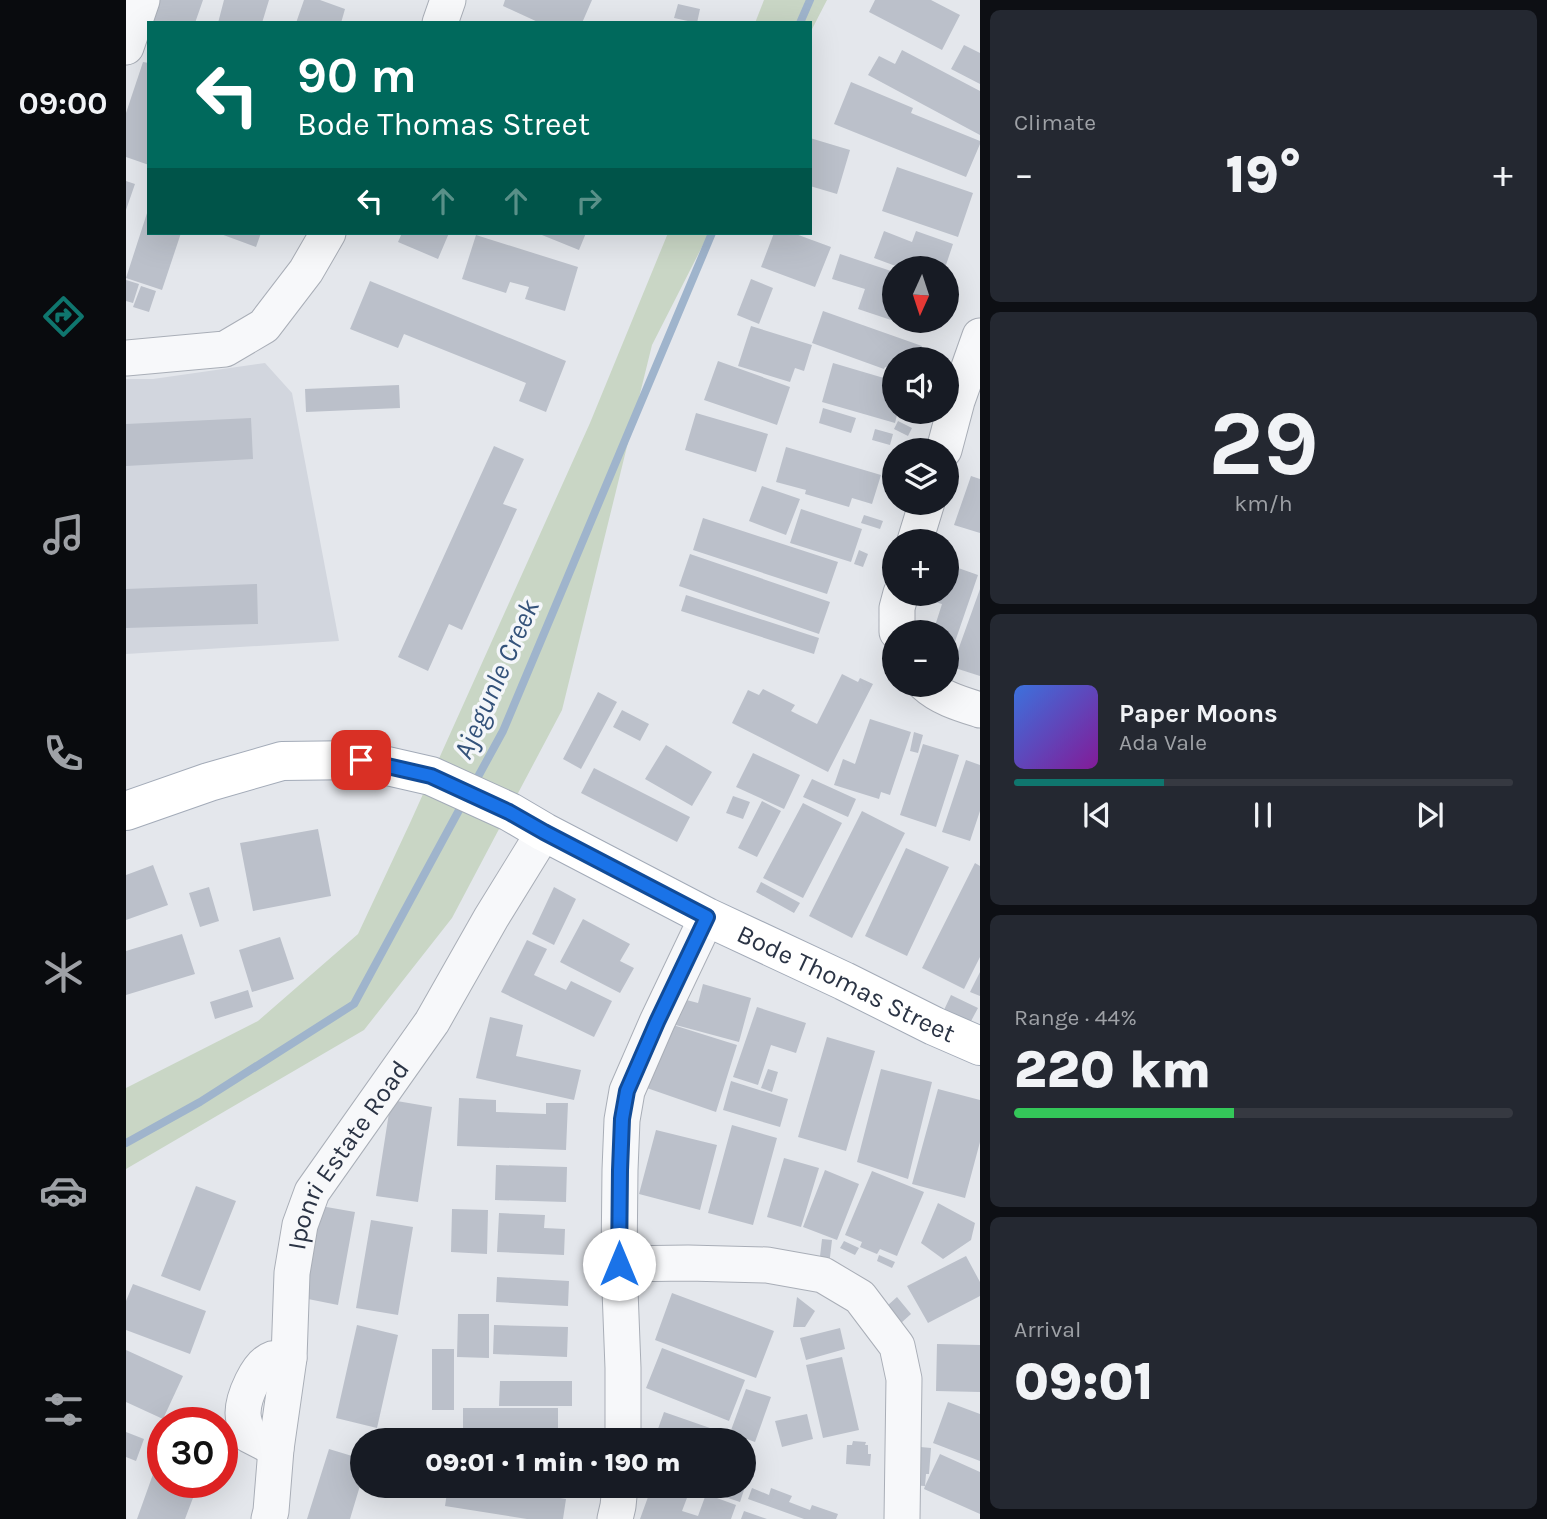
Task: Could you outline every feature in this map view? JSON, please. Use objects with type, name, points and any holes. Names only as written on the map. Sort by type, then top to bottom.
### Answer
[{"type":"main road","name":"Bode Thomas Street","points":[[126,811],[209,782],[282,761],[361,760],[431,776],[509,812],[707,917],[980,1046]]},
{"type":"street","points":[[126,47],[142,0]]},
{"type":"street","points":[[441,21],[448,0]]},
{"type":"street","points":[[126,358],[225,349],[264,326],[306,271],[327,235]]},
{"type":"street","points":[[951,438],[969,405],[980,336]]},
{"type":"street","points":[[946,697],[980,710]]},
{"type":"street","name":"Iponri Estate Road","points":[[269,1519],[289,1358],[292,1273],[300,1225],[312,1192],[432,1022],[544,832]]},
{"type":"street","points":[[624,1428],[619,1264],[622,1119],[627,1091],[707,917]]},
{"type":"street","points":[[619,1264],[767,1265],[823,1275],[860,1297],[897,1346],[904,1379],[902,1519]]},
{"type":"street","points":[[615,1519],[619,1498]]},
{"type":"shaded area","points":[[265,363],[292,393],[339,641],[126,654],[126,379],[153,379]]},
{"type":"green space","points":[[764,0],[827,0],[812,29],[812,21],[756,21]]},
{"type":"green space","points":[[667,235],[708,235],[652,345],[562,710],[452,918],[364,1030],[126,1169],[126,1088],[258,1021],[358,934],[590,423]]},
{"type":"building","points":[[157,0],[203,0],[196,21],[150,21]]},
{"type":"building","points":[[224,0],[269,0],[263,21],[219,21]]},
{"type":"building","points":[[304,0],[320,0],[345,9],[342,21],[297,21]]},
{"type":"building","points":[[505,0],[592,0],[583,21],[536,21],[503,6]]},
{"type":"building","points":[[875,0],[931,0],[960,15],[942,50],[869,12]]},
{"type":"building","points":[[678,4],[700,9],[697,21],[674,18]]},
{"type":"building","points":[[964,45],[980,53],[980,84],[951,69]]},
{"type":"building","points":[[902,50],[980,91],[980,135],[868,75],[879,56],[895,64]]},
{"type":"building","points":[[143,62],[147,63],[147,164],[126,157],[126,113]]},
{"type":"building","points":[[851,82],[913,108],[911,113],[980,141],[966,177],[834,124]]},
{"type":"building","points":[[812,139],[850,150],[837,194],[812,187]]},
{"type":"building","points":[[897,167],[973,193],[958,237],[882,211]]},
{"type":"building","points":[[126,181],[135,184],[126,210]]},
{"type":"building","points":[[147,213],[147,235],[180,235],[162,290],[126,278]]},
{"type":"building","points":[[884,231],[912,242],[916,231],[953,244],[949,256],[882,256],[882,261],[874,258]]},
{"type":"building","points":[[223,235],[260,235],[256,247]]},
{"type":"building","points":[[401,235],[448,235],[438,259],[398,242]]},
{"type":"building","points":[[476,235],[578,267],[565,311],[525,299],[529,287],[510,282],[506,293],[462,279]]},
{"type":"building","points":[[542,235],[585,235],[579,250]]},
{"type":"building","points":[[773,235],[798,235],[831,247],[815,287],[761,267]]},
{"type":"building","points":[[840,254],[882,268],[882,317],[858,309],[865,289],[832,279]]},
{"type":"building","points":[[751,279],[773,288],[759,324],[737,315]]},
{"type":"building","points":[[126,280],[139,284],[133,303],[126,301]]},
{"type":"building","points":[[370,281],[566,361],[546,412],[519,401],[526,383],[404,334],[398,348],[350,329]]},
{"type":"building","points":[[141,286],[156,291],[149,312],[133,307]]},
{"type":"building","points":[[823,311],[922,346],[882,347],[882,368],[812,343]]},
{"type":"building","points":[[751,326],[812,345],[804,371],[795,368],[790,382],[738,366]]},
{"type":"building","points":[[718,361],[790,387],[777,425],[704,400]]},
{"type":"building","points":[[833,363],[882,377],[882,419],[822,402]]},
{"type":"building","points":[[399,385],[400,408],[306,412],[305,389]]},
{"type":"building","points":[[823,408],[856,418],[851,433],[819,423]]},
{"type":"building","points":[[696,413],[768,434],[756,472],[685,450]]},
{"type":"building","points":[[251,418],[253,459],[126,466],[126,424]]},
{"type":"building","points":[[896,424],[912,428],[908,436],[894,429]]},
{"type":"building","points":[[875,429],[893,434],[892,438],[882,438],[882,443],[872,440]]},
{"type":"building","points":[[494,446],[524,459],[503,504],[517,509],[462,630],[449,624],[428,671],[398,657]]},
{"type":"building","points":[[786,447],[881,475],[872,504],[852,498],[849,507],[805,494],[806,490],[776,482]]},
{"type":"building","points":[[971,476],[980,479],[980,533],[954,525]]},
{"type":"building","points":[[762,486],[800,499],[786,535],[749,521]]},
{"type":"building","points":[[801,509],[862,529],[851,562],[790,543]]},
{"type":"building","points":[[864,515],[883,521],[880,529],[861,523]]},
{"type":"building","points":[[703,518],[838,562],[827,594],[693,550]]},
{"type":"building","points":[[859,550],[868,554],[863,567],[854,564]]},
{"type":"building","points":[[690,554],[830,602],[819,634],[679,586]]},
{"type":"building","points":[[959,568],[978,575],[959,630],[959,620],[937,620],[941,606],[959,606]]},
{"type":"building","points":[[257,584],[258,624],[126,628],[126,589]]},
{"type":"building","points":[[980,589],[980,676],[959,669],[959,648]]},
{"type":"building","points":[[686,595],[819,638],[814,654],[681,611]]},
{"type":"building","points":[[842,674],[858,682],[860,678],[873,684],[828,772],[732,723],[748,690],[759,695],[763,689],[795,705],[791,711],[817,724]]},
{"type":"building","points":[[598,692],[617,702],[581,769],[563,759]]},
{"type":"building","points":[[622,710],[649,724],[640,741],[613,727]]},
{"type":"building","points":[[870,719],[911,732],[890,795],[881,792],[879,799],[834,785],[843,759],[855,764]]},
{"type":"building","points":[[914,732],[923,735],[918,753],[910,751]]},
{"type":"building","points":[[923,744],[959,755],[936,827],[900,815]]},
{"type":"building","points":[[666,745],[712,772],[692,806],[645,779]]},
{"type":"building","points":[[753,753],[800,775],[784,809],[736,787]]},
{"type":"building","points":[[966,760],[980,765],[980,811],[970,841],[942,832]]},
{"type":"building","points":[[594,768],[690,817],[677,842],[581,793]]},
{"type":"building","points":[[812,779],[856,799],[848,817],[803,797]]},
{"type":"building","points":[[733,796],[750,802],[743,819],[726,813]]},
{"type":"building","points":[[762,801],[781,811],[757,857],[738,848]]},
{"type":"building","points":[[803,803],[842,823],[803,898],[763,878]]},
{"type":"building","points":[[862,811],[905,833],[852,938],[809,916]]},
{"type":"building","points":[[318,829],[331,896],[253,911],[240,843]]},
{"type":"building","points":[[906,848],[949,867],[907,956],[865,936]]},
{"type":"building","points":[[975,863],[980,866],[980,957],[964,989],[922,968]]},
{"type":"building","points":[[153,865],[168,905],[126,920],[126,875]]},
{"type":"building","points":[[761,882],[800,903],[794,913],[756,892]]},
{"type":"building","points":[[209,887],[219,921],[200,927],[189,893]]},
{"type":"building","points":[[554,887],[576,899],[554,945],[532,934]]},
{"type":"building","points":[[583,919],[630,944],[620,961],[634,968],[620,993],[560,962]]},
{"type":"building","points":[[182,934],[195,974],[126,995],[126,951]]},
{"type":"building","points":[[280,937],[294,979],[252,992],[239,950]]},
{"type":"building","points":[[527,940],[547,949],[534,975],[566,990],[571,981],[612,1001],[594,1037],[501,992]]},
{"type":"building","points":[[980,972],[980,996],[970,992]]},
{"type":"building","points":[[703,984],[751,998],[739,1042],[672,1024],[679,998],[698,1003]]},
{"type":"building","points":[[248,990],[253,1007],[215,1019],[210,1002]]},
{"type":"building","points":[[951,995],[978,1008],[970,1023],[944,1010]]},
{"type":"building","points":[[757,1007],[806,1023],[796,1053],[771,1045],[758,1085],[733,1077]]},
{"type":"building","points":[[490,1017],[523,1025],[516,1056],[581,1070],[574,1100],[476,1078]]},
{"type":"building","points":[[670,1024],[737,1045],[716,1112],[644,1087]]},
{"type":"building","points":[[827,1037],[875,1051],[846,1151],[798,1137]]},
{"type":"building","points":[[768,1069],[778,1072],[772,1092],[761,1088]]},
{"type":"building","points":[[881,1069],[932,1082],[908,1179],[857,1162]]},
{"type":"building","points":[[731,1081],[788,1099],[780,1127],[723,1110]]},
{"type":"building","points":[[938,1089],[980,1100],[980,1142],[965,1198],[912,1184]]},
{"type":"building","points":[[459,1098],[496,1100],[496,1112],[546,1114],[546,1103],[568,1103],[566,1150],[457,1146]]},
{"type":"building","points":[[391,1100],[432,1107],[418,1202],[376,1196]]},
{"type":"building","points":[[732,1125],[777,1138],[753,1225],[708,1213]]},
{"type":"building","points":[[656,1130],[717,1145],[700,1210],[639,1194]]},
{"type":"building","points":[[784,1158],[819,1168],[801,1227],[767,1217]]},
{"type":"building","points":[[496,1165],[567,1167],[566,1202],[495,1200]]},
{"type":"building","points":[[825,1170],[859,1184],[837,1240],[803,1227]]},
{"type":"building","points":[[872,1171],[924,1192],[897,1256],[880,1249],[877,1254],[860,1247],[862,1242],[845,1235]]},
{"type":"building","points":[[196,1186],[236,1201],[200,1291],[161,1276]]},
{"type":"building","points":[[938,1203],[975,1223],[971,1240],[943,1259],[921,1243]]},
{"type":"building","points":[[315,1205],[355,1212],[338,1305],[298,1297]]},
{"type":"building","points":[[452,1209],[488,1210],[487,1254],[451,1252]]},
{"type":"building","points":[[499,1213],[545,1215],[544,1228],[565,1229],[564,1255],[497,1252]]},
{"type":"building","points":[[371,1220],[413,1227],[398,1315],[356,1308]]},
{"type":"building","points":[[822,1239],[832,1240],[829,1266],[819,1265]]},
{"type":"building","points":[[844,1241],[859,1248],[855,1255],[840,1248]]},
{"type":"building","points":[[879,1255],[895,1262],[892,1268],[877,1261]]},
{"type":"building","points":[[966,1256],[980,1282],[980,1296],[928,1323],[907,1286]]},
{"type":"building","points":[[497,1277],[569,1281],[568,1306],[496,1302]]},
{"type":"building","points":[[133,1284],[206,1311],[190,1354],[126,1330],[126,1301]]},
{"type":"building","points":[[672,1293],[774,1331],[756,1378],[655,1340]]},
{"type":"building","points":[[797,1297],[815,1311],[805,1327],[793,1327]]},
{"type":"building","points":[[897,1297],[911,1314],[901,1323],[887,1306]]},
{"type":"building","points":[[458,1314],[489,1314],[489,1358],[457,1357]]},
{"type":"building","points":[[357,1325],[398,1335],[377,1428],[336,1418]]},
{"type":"building","points":[[494,1325],[568,1327],[567,1357],[493,1354]]},
{"type":"building","points":[[840,1328],[845,1349],[806,1360],[800,1338]]},
{"type":"building","points":[[937,1344],[980,1345],[980,1392],[936,1391]]},
{"type":"building","points":[[662,1348],[745,1380],[729,1421],[646,1388]]},
{"type":"building","points":[[432,1349],[454,1349],[454,1410],[432,1410]]},
{"type":"building","points":[[126,1350],[183,1376],[169,1407],[147,1407],[147,1412],[126,1402]]},
{"type":"building","points":[[842,1357],[859,1430],[823,1438],[806,1365]]},
{"type":"building","points":[[500,1381],[572,1381],[572,1406],[499,1406]]},
{"type":"building","points":[[746,1389],[771,1397],[756,1439],[756,1428],[732,1428]]},
{"type":"building","points":[[948,1402],[980,1414],[980,1461],[933,1443]]},
{"type":"building","points":[[463,1408],[558,1408],[558,1428],[463,1428]]},
{"type":"building","points":[[664,1412],[710,1428],[658,1428]]},
{"type":"building","points":[[807,1414],[813,1439],[782,1447],[775,1421]]},
{"type":"building","points":[[126,1432],[144,1439],[136,1461],[126,1457]]},
{"type":"building","points":[[853,1441],[866,1442],[868,1454],[871,1454],[870,1466],[846,1464],[847,1445],[852,1445]]},
{"type":"building","points":[[910,1446],[931,1448],[925,1486],[907,1485]]},
{"type":"building","points":[[329,1449],[350,1455],[350,1498],[356,1498],[350,1519],[307,1519]]},
{"type":"building","points":[[940,1454],[980,1472],[980,1514],[924,1489]]},
{"type":"building","points":[[771,1488],[792,1496],[789,1502],[810,1510],[812,1505],[838,1514],[836,1519],[804,1519],[748,1499],[756,1498],[756,1490],[769,1495]]},
{"type":"building","points":[[147,1491],[147,1498],[193,1498],[185,1519],[137,1519]]},
{"type":"building","points":[[446,1498],[566,1499],[563,1519],[527,1519],[445,1506]]},
{"type":"building","points":[[648,1498],[687,1498],[682,1511],[698,1516],[705,1498],[717,1498],[736,1505],[731,1519],[640,1519]]},
{"type":"building","points":[[744,1511],[767,1519],[741,1519]]},
{"type":"waterway","name":"Ajegunle Creek","points":[[801,21],[810,0]]},
{"type":"waterway","name":"Ajegunle Creek","points":[[474,784],[503,731],[711,235]]},
{"type":"waterway","name":"Ajegunle Creek","points":[[126,1143],[200,1102],[354,1004],[464,801]]},
{"type":"route","points":[[361,760],[431,776],[509,812],[707,917],[627,1091],[622,1119],[619,1264]]}]
